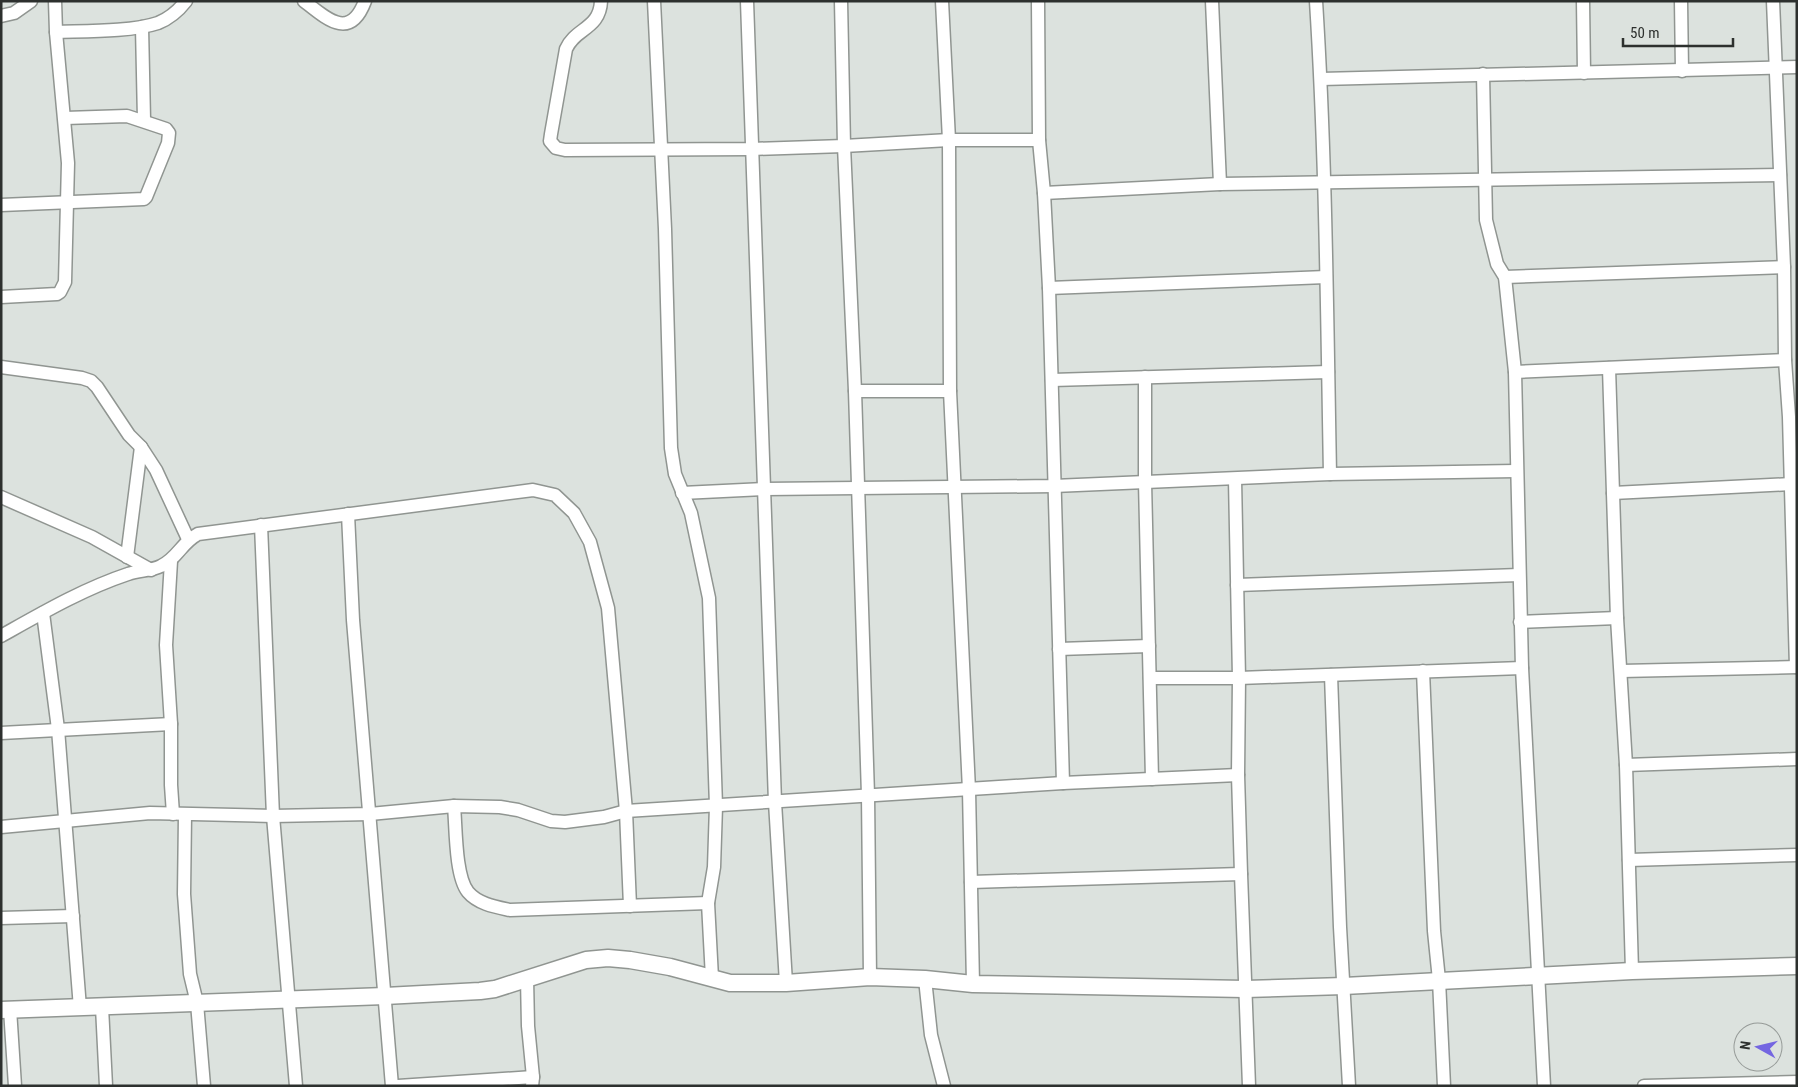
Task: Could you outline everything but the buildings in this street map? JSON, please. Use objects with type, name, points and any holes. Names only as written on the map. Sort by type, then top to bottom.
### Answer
[{"type":"street","points":[[1,16],[14,13],[32,1]]},
{"type":"street","points":[[1,297],[57,294],[65,282],[68,163],[55,1]]},
{"type":"street","points":[[56,32],[142,27],[160,22],[179,9],[186,1]]},
{"type":"street","points":[[304,1],[336,24],[347,24],[356,18],[365,1]]},
{"type":"street","points":[[601,1],[598,17],[569,42],[566,49],[550,141],[556,148],[565,150],[752,149],[949,140],[1039,140]]},
{"type":"street","points":[[654,1],[665,229],[671,448],[675,474],[691,513],[709,598],[716,806],[714,867],[708,903],[712,978]]},
{"type":"street","points":[[746,1],[775,802],[786,983]]},
{"type":"street","points":[[841,1],[844,146],[855,392],[868,795],[870,977]]},
{"type":"street","points":[[942,1],[949,140],[950,391],[969,790],[972,984]]},
{"type":"street","points":[[1038,1],[1039,140],[1049,288],[1063,783]]},
{"type":"street","points":[[1212,1],[1220,184]]},
{"type":"street","points":[[1316,1],[1321,79],[1330,474]]},
{"type":"street","points":[[1583,1],[1584,73]]},
{"type":"street","points":[[1681,1],[1682,71]]},
{"type":"street","points":[[1621,671],[1796,667],[1791,484],[1793,417],[1785,360],[1784,267],[1773,1]]},
{"type":"street","points":[[142,27],[144,120]]},
{"type":"street","points":[[1321,79],[1797,67]]},
{"type":"street","points":[[1482,74],[1486,220],[1497,264],[1505,277],[1514,372],[1520,622],[1544,1086]]},
{"type":"street","points":[[1,205],[144,199],[146,197],[170,137],[166,129],[144,120],[127,116],[65,118]]},
{"type":"street","points":[[1044,193],[1220,184],[1780,175]]},
{"type":"street","points":[[1505,277],[1784,267]]},
{"type":"street","points":[[1049,288],[1326,277]]},
{"type":"street","points":[[1514,372],[1785,360]]},
{"type":"street","points":[[1,367],[82,378],[91,381],[98,387],[129,435],[141,447],[156,470],[169,494],[188,539]]},
{"type":"street","points":[[1609,368],[1617,618],[1626,765],[1632,971]]},
{"type":"street","points":[[1052,380],[1328,372]]},
{"type":"street","points":[[1144,377],[1152,779]]},
{"type":"street","points":[[855,392],[950,391]]},
{"type":"street","points":[[127,557],[141,447]]},
{"type":"street","points":[[682,494],[765,489],[1054,486],[1235,480],[1330,474],[1516,471]]},
{"type":"street","points":[[1235,480],[1239,678],[1238,775],[1249,1086]]},
{"type":"street","points":[[1613,493],[1791,484]]},
{"type":"street","points":[[1,636],[69,598],[129,573],[151,570],[170,561],[188,539],[198,534],[533,490],[555,496],[574,513],[590,542],[608,608],[626,811],[630,906]]},
{"type":"street","points":[[1,498],[84,533],[151,570]]},
{"type":"street","points":[[348,514],[354,620],[392,1086]]},
{"type":"street","points":[[261,525],[273,816],[296,1086]]},
{"type":"street","points":[[170,561],[166,645],[171,724],[171,785],[179,815],[190,974],[197,1003],[204,1086]]},
{"type":"street","points":[[1237,585],[1519,575]]},
{"type":"street","points":[[43,612],[58,729],[80,1008]]},
{"type":"street","points":[[1520,622],[1617,618]]},
{"type":"street","points":[[1059,649],[1149,646]]},
{"type":"street","points":[[1150,678],[1239,678],[1522,668]]},
{"type":"street","points":[[1423,671],[1434,931],[1439,980],[1444,1086]]},
{"type":"street","points":[[1331,674],[1340,919],[1349,1086]]},
{"type":"street","points":[[1,733],[171,724]]},
{"type":"street","points":[[1626,765],[1797,760]]},
{"type":"street","points":[[1,826],[150,813],[273,816],[370,814],[454,806],[500,807],[518,810],[551,821],[564,822],[604,817],[626,811],[1063,783],[1238,775]]},
{"type":"street","points":[[454,806],[462,882],[468,892],[493,907],[510,910],[708,903]]},
{"type":"street","points":[[1629,860],[1797,854]]},
{"type":"street","points":[[970,882],[1241,874]]},
{"type":"street","points":[[1,918],[73,916]]},
{"type":"street","points":[[15,1086],[6,1010],[480,991],[495,989],[586,960],[608,958],[670,967],[730,983],[786,983],[870,977],[925,979],[972,984],[1245,989],[1344,986],[1632,971],[1797,966]]},
{"type":"street","points":[[398,1086],[532,1081],[527,978]]},
{"type":"street","points":[[925,979],[931,1035],[944,1086]]},
{"type":"street","points":[[102,1007],[106,1086]]},
{"type":"street","points":[[1644,1086],[1797,1082]]}]
